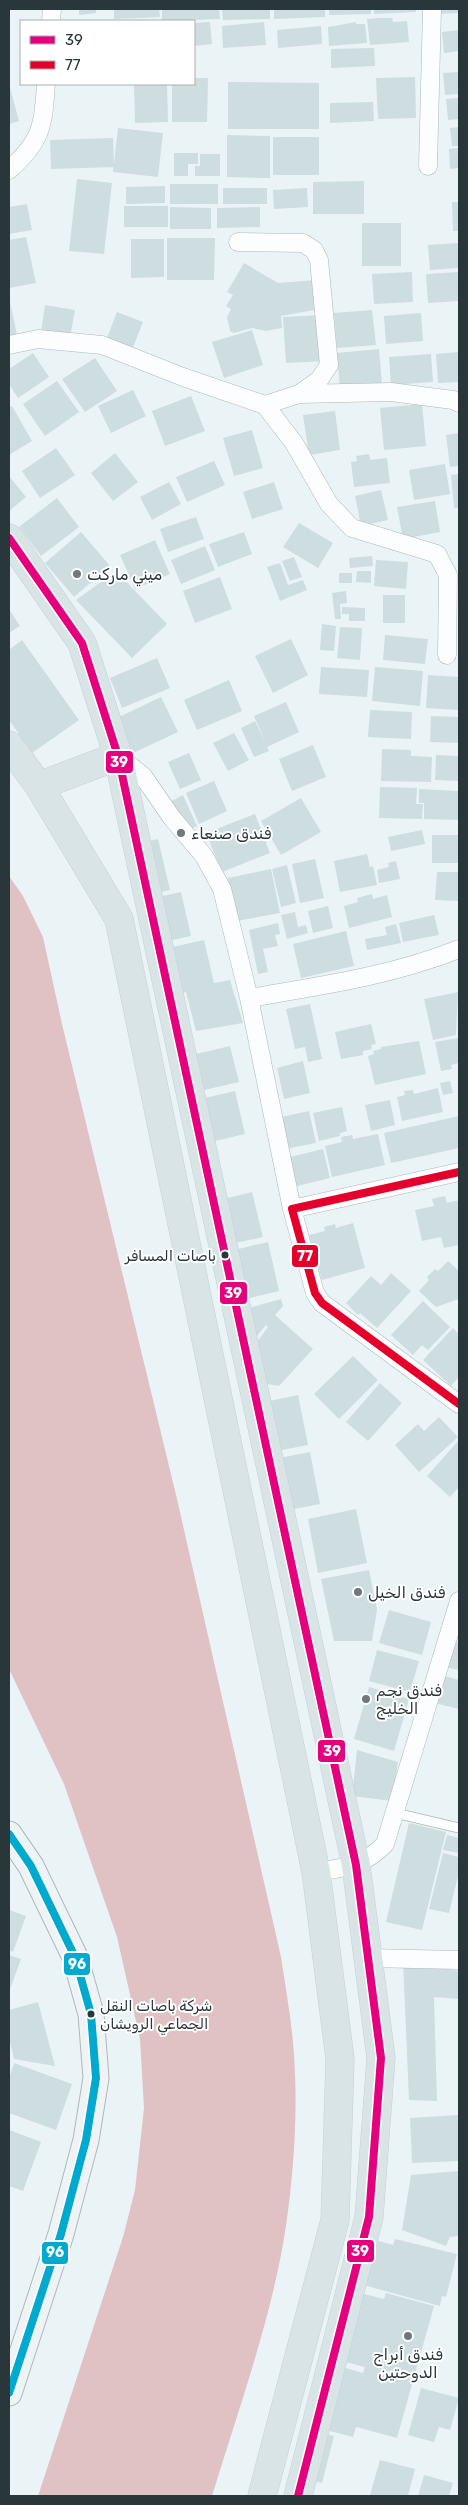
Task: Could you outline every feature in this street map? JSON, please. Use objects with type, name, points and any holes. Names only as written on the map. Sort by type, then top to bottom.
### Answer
[{"type":"highway","points":[[9,538],[82,643],[118,756],[356,1865],[381,2058],[369,2217],[298,2496]]},
{"type":"highway","points":[[9,745],[38,786],[119,919],[316,1872],[340,2059],[335,2220],[262,2496]]},
{"type":"highway","points":[[38,786],[118,756]]},
{"type":"main road","points":[[9,1834],[23,1864],[75,1957],[91,2014],[96,2078],[86,2140],[61,2234],[9,2393]]},
{"type":"street","points":[[428,166],[432,9]]},
{"type":"street","points":[[9,170],[29,153],[44,124],[46,85]]},
{"type":"street","points":[[238,242],[303,243],[314,250],[319,260],[329,365],[319,380],[300,394]]},
{"type":"street","points":[[9,345],[38,339],[102,345],[183,377],[265,405],[294,443],[329,504],[352,528],[437,554],[448,575],[447,655]]},
{"type":"street","points":[[265,405],[300,394],[391,392],[453,400],[459,403]]},
{"type":"street","points":[[118,756],[143,776],[172,818],[204,856],[222,889],[249,998],[292,1209],[315,1293],[322,1303],[459,1404]]},
{"type":"street","points":[[249,998],[359,980],[435,959],[459,950]]},
{"type":"street","points":[[292,1209],[459,1172]]},
{"type":"street","points":[[316,1872],[356,1865],[371,1858],[385,1844],[459,1601]]},
{"type":"street","points":[[368,1958],[459,1960]]},
{"type":"lane","points":[[395,1813],[459,1828]]},
{"type":"shaded area","points":[[9,876],[23,896],[43,937],[62,1024],[177,1499],[281,1957],[290,2019],[295,2076],[295,2119],[293,2162],[286,2226],[264,2328],[212,2496],[38,2496],[123,2237],[135,2190],[144,2108],[140,2039],[117,1937],[64,1784],[9,1669]]},
{"type":"building","points":[[79,9],[96,9],[96,13],[79,15]]},
{"type":"building","points":[[114,9],[159,9],[160,17],[114,19]]},
{"type":"building","points":[[162,9],[219,9],[220,19],[162,20]]},
{"type":"building","points":[[222,9],[270,9],[270,19],[223,20]]},
{"type":"building","points":[[274,9],[325,9],[325,17],[274,19]]},
{"type":"building","points":[[329,9],[371,9],[371,14],[329,15]]},
{"type":"building","points":[[374,9],[416,9],[416,12],[374,14]]},
{"type":"building","points":[[438,9],[459,9],[459,13],[438,14]]},
{"type":"building","points":[[392,18],[393,22],[407,21],[409,42],[370,45],[367,19]]},
{"type":"building","points":[[210,22],[212,44],[195,46],[195,23]]},
{"type":"building","points":[[264,22],[266,45],[223,48],[222,26]]},
{"type":"building","points":[[356,22],[356,24],[365,24],[367,43],[329,46],[328,27]]},
{"type":"building","points":[[321,26],[322,44],[278,48],[277,30]]},
{"type":"building","points":[[459,30],[459,51],[444,53],[442,32]]},
{"type":"building","points":[[374,48],[375,66],[331,68],[331,49]]},
{"type":"building","points":[[459,72],[459,94],[445,95],[443,73]]},
{"type":"building","points":[[415,77],[416,118],[378,119],[376,78]]},
{"type":"building","points":[[195,78],[208,78],[207,122],[172,122],[172,85],[195,85]]},
{"type":"building","points":[[228,82],[319,83],[319,129],[228,129]]},
{"type":"building","points":[[9,84],[19,121],[9,124]]},
{"type":"building","points":[[134,85],[167,85],[168,122],[135,123]]},
{"type":"building","points":[[459,98],[459,119],[448,120],[446,99]]},
{"type":"building","points":[[373,102],[374,121],[330,123],[330,103]]},
{"type":"building","points":[[459,127],[459,146],[452,146],[450,128]]},
{"type":"building","points":[[118,128],[163,133],[158,177],[113,172]]},
{"type":"building","points":[[227,135],[270,136],[270,178],[227,177]]},
{"type":"building","points":[[273,137],[319,137],[319,175],[273,175]]},
{"type":"building","points":[[113,138],[114,167],[51,169],[50,140]]},
{"type":"building","points":[[459,148],[459,168],[450,169],[449,149]]},
{"type":"building","points":[[174,153],[198,153],[198,164],[188,164],[188,176],[174,176]]},
{"type":"building","points":[[200,154],[220,154],[220,176],[195,176],[195,166],[200,166]]},
{"type":"building","points":[[77,179],[112,183],[104,254],[69,251]]},
{"type":"building","points":[[364,181],[364,214],[313,214],[313,182]]},
{"type":"building","points":[[170,184],[218,184],[218,204],[170,204]]},
{"type":"building","points":[[165,186],[165,203],[126,204],[126,187]]},
{"type":"building","points":[[223,188],[267,188],[267,204],[223,204]]},
{"type":"building","points":[[307,188],[308,207],[274,209],[273,190]]},
{"type":"building","points":[[452,202],[459,202],[459,231],[453,231]]},
{"type":"building","points":[[27,204],[32,230],[9,234],[9,207]]},
{"type":"building","points":[[124,206],[168,206],[168,227],[124,227]]},
{"type":"building","points":[[170,207],[211,208],[211,229],[170,229]]},
{"type":"building","points":[[260,207],[260,227],[217,228],[217,208]]},
{"type":"building","points":[[362,223],[401,223],[401,266],[362,266]]},
{"type":"building","points":[[26,237],[36,283],[9,288],[9,240]]},
{"type":"building","points":[[167,238],[215,238],[214,280],[167,280]]},
{"type":"building","points":[[131,239],[164,239],[164,277],[131,278]]},
{"type":"building","points":[[459,243],[459,268],[430,270],[428,245]]},
{"type":"building","points":[[244,263],[278,283],[316,280],[320,309],[281,316],[282,328],[266,331],[252,328],[234,333],[230,331],[227,317],[231,309],[226,306],[233,295],[227,292]]},
{"type":"building","points":[[412,272],[413,302],[374,304],[372,274]]},
{"type":"building","points":[[459,272],[459,301],[428,303],[426,274]]},
{"type":"building","points":[[9,297],[17,335],[9,337]]},
{"type":"building","points":[[45,305],[75,310],[70,337],[41,332]]},
{"type":"building","points":[[372,310],[376,345],[337,348],[334,313]]},
{"type":"building","points":[[117,312],[143,322],[131,352],[105,343]]},
{"type":"building","points":[[421,313],[423,341],[386,344],[384,316]]},
{"type":"building","points":[[322,315],[325,361],[286,363],[283,317]]},
{"type":"building","points":[[252,330],[263,365],[224,378],[212,342]]},
{"type":"building","points":[[379,349],[382,385],[340,389],[337,353]]},
{"type":"building","points":[[459,352],[459,382],[438,383],[436,354]]},
{"type":"building","points":[[33,353],[49,377],[18,398],[9,384],[9,369]]},
{"type":"building","points":[[431,354],[433,382],[391,385],[389,357]]},
{"type":"building","points":[[95,358],[117,391],[85,412],[62,379]]},
{"type":"building","points":[[57,381],[79,412],[45,436],[23,404]]},
{"type":"building","points":[[133,390],[146,416],[111,433],[98,406]]},
{"type":"building","points":[[191,396],[205,431],[165,446],[152,411]]},
{"type":"building","points":[[422,404],[426,446],[384,450],[380,408]]},
{"type":"building","points":[[12,406],[32,441],[9,455],[9,408]]},
{"type":"building","points":[[335,411],[340,450],[309,455],[303,415]]},
{"type":"building","points":[[252,430],[263,468],[234,476],[223,438]]},
{"type":"building","points":[[459,433],[459,466],[450,467],[446,435]]},
{"type":"building","points":[[56,448],[75,475],[40,498],[22,471]]},
{"type":"building","points":[[115,453],[138,482],[113,501],[91,473]]},
{"type":"building","points":[[369,454],[370,460],[387,458],[390,483],[354,487],[351,462],[357,461],[356,456]]},
{"type":"building","points":[[214,461],[225,485],[187,502],[176,477]]},
{"type":"building","points":[[445,464],[450,494],[414,500],[409,470]]},
{"type":"building","points":[[459,474],[459,508],[454,508],[451,475]]},
{"type":"building","points":[[9,476],[26,497],[9,511]]},
{"type":"building","points":[[169,482],[181,504],[152,520],[140,497]]},
{"type":"building","points":[[274,482],[283,509],[252,519],[243,492]]},
{"type":"building","points":[[381,490],[388,520],[361,526],[355,496]]},
{"type":"building","points":[[57,498],[79,527],[41,556],[19,527]]},
{"type":"building","points":[[435,501],[440,532],[403,539],[397,507]]},
{"type":"building","points":[[196,517],[204,539],[168,552],[160,529]]},
{"type":"building","points":[[299,523],[333,543],[318,568],[283,547]]},
{"type":"building","points":[[81,532],[110,566],[74,597],[45,563]]},
{"type":"building","points":[[244,532],[252,554],[218,567],[209,544]]},
{"type":"building","points":[[155,540],[170,574],[135,589],[120,555]]},
{"type":"building","points":[[205,546],[215,570],[181,584],[171,560]]},
{"type":"building","points":[[372,556],[373,566],[350,568],[349,558]]},
{"type":"building","points":[[294,557],[302,577],[290,581],[282,561]]},
{"type":"building","points":[[376,560],[408,562],[406,589],[374,586]]},
{"type":"building","points":[[280,563],[288,585],[303,580],[307,590],[280,601],[267,567]]},
{"type":"building","points":[[116,571],[167,624],[132,658],[76,600]]},
{"type":"building","points":[[357,571],[371,571],[371,583],[356,582]]},
{"type":"building","points":[[339,573],[352,573],[352,583],[339,583]]},
{"type":"building","points":[[220,577],[232,609],[195,623],[183,591]]},
{"type":"building","points":[[346,591],[347,603],[340,604],[341,619],[335,619],[332,593]]},
{"type":"building","points":[[383,595],[405,595],[405,623],[383,623]]},
{"type":"building","points":[[342,607],[365,608],[365,621],[349,621],[349,614],[342,614]]},
{"type":"building","points":[[9,609],[20,626],[9,633]]},
{"type":"building","points":[[322,624],[336,626],[334,651],[320,650]]},
{"type":"building","points":[[340,627],[362,628],[360,660],[337,658]]},
{"type":"building","points":[[385,635],[428,639],[425,664],[383,660]]},
{"type":"building","points":[[291,639],[308,675],[273,693],[255,656]]},
{"type":"building","points":[[22,640],[79,720],[32,753],[9,720],[9,650]]},
{"type":"building","points":[[157,658],[170,688],[122,708],[110,678]]},
{"type":"building","points":[[321,667],[369,670],[367,697],[319,694]]},
{"type":"building","points":[[375,667],[423,671],[420,706],[372,701]]},
{"type":"building","points":[[428,675],[459,677],[459,710],[426,708]]},
{"type":"building","points":[[229,680],[242,711],[197,730],[184,700]]},
{"type":"building","points":[[161,697],[178,732],[133,753],[117,718]]},
{"type":"building","points":[[286,702],[299,732],[267,747],[269,751],[254,757],[241,728],[255,721],[266,743],[254,716]]},
{"type":"building","points":[[370,710],[412,712],[411,739],[368,737]]},
{"type":"building","points":[[431,716],[459,717],[459,743],[430,742]]},
{"type":"building","points":[[234,733],[249,760],[228,771],[213,743]]},
{"type":"building","points":[[313,745],[326,777],[292,791],[279,759]]},
{"type":"building","points":[[382,749],[411,750],[411,756],[432,757],[431,782],[381,781]]},
{"type":"building","points":[[189,753],[201,780],[180,789],[168,762]]},
{"type":"building","points":[[436,755],[459,756],[459,781],[435,780]]},
{"type":"building","points":[[214,781],[227,811],[199,824],[186,793]]},
{"type":"building","points":[[380,787],[417,788],[416,804],[423,804],[422,819],[379,818]]},
{"type":"building","points":[[419,789],[459,791],[459,820],[424,819],[424,803],[419,803]]},
{"type":"building","points":[[183,795],[197,826],[187,831],[166,804]]},
{"type":"building","points":[[301,798],[321,832],[281,855],[261,821]]},
{"type":"building","points":[[255,814],[270,853],[222,872],[206,833]]},
{"type":"building","points":[[422,830],[425,844],[391,851],[388,837]]},
{"type":"building","points":[[432,835],[459,835],[459,863],[432,863]]},
{"type":"building","points":[[158,839],[170,890],[137,897],[126,846]]},
{"type":"building","points":[[367,854],[370,867],[373,866],[377,885],[340,892],[334,861]]},
{"type":"building","points":[[315,859],[324,898],[300,903],[292,864]]},
{"type":"building","points":[[396,861],[400,879],[379,883],[377,870],[389,867],[388,863]]},
{"type":"building","points":[[287,865],[296,903],[281,907],[272,869]]},
{"type":"building","points":[[271,869],[280,913],[237,921],[228,878]]},
{"type":"building","points":[[437,872],[459,872],[459,901],[435,900]]},
{"type":"building","points":[[181,892],[191,936],[154,944],[144,900]]},
{"type":"building","points":[[372,894],[373,899],[387,895],[392,917],[349,928],[344,906],[358,902],[357,898]]},
{"type":"building","points":[[328,906],[333,928],[313,933],[308,911]]},
{"type":"building","points":[[295,912],[298,927],[306,925],[308,933],[287,939],[281,915]]},
{"type":"building","points":[[434,915],[439,935],[403,942],[399,923]]},
{"type":"building","points":[[278,923],[280,934],[275,935],[278,946],[263,949],[268,972],[258,974],[249,930]]},
{"type":"building","points":[[396,924],[401,943],[367,950],[365,939],[387,935],[385,927]]},
{"type":"building","points":[[346,931],[354,966],[301,978],[293,944]]},
{"type":"building","points":[[204,940],[214,983],[230,980],[243,1023],[196,1031],[186,992],[169,996],[159,950]]},
{"type":"building","points":[[458,992],[456,1035],[433,1040],[424,999]]},
{"type":"building","points":[[310,1004],[322,1059],[308,1062],[305,1047],[295,1049],[286,1009]]},
{"type":"building","points":[[371,1024],[376,1044],[371,1045],[372,1049],[363,1051],[363,1055],[341,1059],[335,1032]]},
{"type":"building","points":[[458,1038],[459,1063],[451,1065],[452,1069],[441,1071],[435,1042]]},
{"type":"building","points":[[419,1041],[426,1074],[375,1085],[368,1056],[374,1054],[373,1051],[381,1049],[381,1047]]},
{"type":"building","points":[[230,1046],[239,1082],[200,1091],[192,1055]]},
{"type":"building","points":[[303,1061],[310,1093],[284,1099],[277,1068]]},
{"type":"building","points":[[450,1081],[453,1093],[443,1095],[440,1083]]},
{"type":"building","points":[[438,1088],[443,1112],[402,1121],[397,1097],[405,1095],[404,1091],[413,1090],[414,1094]]},
{"type":"building","points":[[235,1091],[245,1134],[202,1144],[192,1101]]},
{"type":"building","points":[[390,1100],[395,1125],[371,1131],[365,1105]]},
{"type":"building","points":[[342,1107],[347,1131],[340,1133],[340,1136],[319,1141],[313,1113]]},
{"type":"building","points":[[309,1111],[316,1143],[285,1149],[281,1130],[285,1129],[282,1117]]},
{"type":"building","points":[[459,1116],[459,1148],[391,1163],[384,1133]]},
{"type":"building","points":[[378,1134],[385,1165],[332,1177],[325,1146],[342,1142],[341,1137],[352,1135],[353,1139]]},
{"type":"building","points":[[323,1149],[330,1178],[293,1187],[286,1158]]},
{"type":"building","points":[[252,1192],[263,1237],[222,1246],[212,1202]]},
{"type":"building","points":[[445,1196],[447,1203],[459,1200],[459,1245],[444,1248],[441,1237],[422,1241],[415,1210],[434,1206],[432,1199]]},
{"type":"building","points":[[353,1223],[365,1268],[322,1280],[309,1235],[325,1231],[324,1227],[335,1224],[336,1228]]},
{"type":"building","points":[[268,1242],[279,1291],[242,1300],[226,1252]]},
{"type":"building","points":[[448,1261],[459,1271],[459,1299],[436,1307],[419,1291],[429,1280],[427,1277],[435,1269],[438,1271]]},
{"type":"building","points":[[391,1273],[411,1291],[377,1328],[360,1313],[358,1315],[346,1303],[371,1276],[381,1285]]},
{"type":"building","points":[[281,1299],[283,1306],[275,1315],[313,1349],[279,1386],[262,1383],[254,1346],[268,1327],[266,1325],[256,1337],[242,1310]]},
{"type":"building","points":[[423,1301],[450,1327],[428,1350],[422,1345],[413,1355],[391,1335]]},
{"type":"building","points":[[453,1328],[459,1334],[459,1377],[451,1386],[423,1360]]},
{"type":"building","points":[[353,1356],[378,1380],[339,1419],[314,1394]]},
{"type":"building","points":[[380,1383],[402,1403],[368,1441],[346,1422]]},
{"type":"building","points":[[298,1395],[308,1445],[261,1454],[251,1405]]},
{"type":"building","points":[[439,1417],[458,1437],[419,1472],[395,1445],[418,1424],[424,1431]]},
{"type":"building","points":[[459,1440],[459,1487],[450,1497],[427,1476]]},
{"type":"building","points":[[310,1452],[320,1504],[273,1513],[263,1461]]},
{"type":"building","points":[[356,1509],[367,1563],[318,1573],[308,1519]]},
{"type":"building","points":[[369,1570],[377,1610],[372,1641],[334,1641],[321,1579]]},
{"type":"building","points":[[389,1610],[431,1622],[422,1655],[379,1643]]},
{"type":"building","points":[[451,1641],[459,1643],[459,1670],[445,1667]]},
{"type":"building","points":[[377,1650],[419,1661],[410,1692],[369,1681]]},
{"type":"building","points":[[441,1675],[459,1680],[459,1709],[435,1703]]},
{"type":"building","points":[[369,1687],[409,1699],[394,1751],[354,1739]]},
{"type":"building","points":[[357,1750],[398,1762],[392,1801],[352,1796]]},
{"type":"building","points":[[409,1823],[446,1832],[422,1930],[386,1922]]},
{"type":"building","points":[[447,1835],[459,1838],[459,1853],[443,1850]]},
{"type":"building","points":[[443,1853],[459,1857],[459,1872],[449,1913],[429,1909]]},
{"type":"building","points":[[9,1910],[26,1916],[13,1952],[9,1950]]},
{"type":"building","points":[[9,1955],[21,1959],[9,1992]]},
{"type":"building","points":[[403,1961],[459,1971],[459,1999],[434,1997],[437,2101],[409,2100]]},
{"type":"building","points":[[38,2002],[55,2066],[14,2059],[9,2037],[9,2010]]},
{"type":"building","points":[[14,2063],[72,2084],[56,2130],[9,2113],[9,2079]]},
{"type":"building","points":[[458,2115],[459,2161],[412,2163],[410,2118]]},
{"type":"building","points":[[9,2130],[41,2142],[23,2191],[9,2186]]},
{"type":"building","points":[[459,2171],[459,2236],[450,2237],[446,2246],[402,2230],[411,2175]]},
{"type":"building","points":[[357,2235],[393,2245],[395,2239],[457,2254],[446,2297],[442,2296],[440,2306],[345,2280]]},
{"type":"building","points":[[349,2290],[384,2299],[386,2293],[434,2306],[397,2438],[356,2427],[353,2437],[307,2425],[325,2362],[363,2373],[365,2367],[330,2358]]},
{"type":"building","points":[[421,2388],[459,2398],[450,2430],[439,2427],[434,2442],[408,2435]]},
{"type":"building","points":[[304,2429],[334,2436],[322,2483],[293,2475]]},
{"type":"building","points":[[380,2460],[415,2469],[408,2496],[370,2495]]},
{"type":"building","points":[[424,2475],[453,2483],[449,2496],[418,2496]]},
{"type":"transit line","name":"39","points":[[9,538],[82,643],[118,756],[356,1865],[381,2058],[369,2217],[298,2496]]},
{"type":"transit line","name":"77","points":[[459,1172],[292,1209],[315,1293],[322,1303],[459,1404]]},
{"type":"transit line","name":"96","points":[[9,1834],[31,1866],[75,1957],[91,2014],[96,2078],[86,2140],[61,2234],[9,2393]]},
{"type":"place","name":"ميني ماركت","points":[[77,574]]},
{"type":"place","name":"فندق صنعاء","points":[[181,833]]},
{"type":"place","name":"باصات المسافر","points":[[225,1255]]},
{"type":"place","name":"فندق الخيل","points":[[358,1592]]},
{"type":"place","name":"فندق نجم الخليج","points":[[366,1699]]},
{"type":"place","name":"شركة باصات النقل الجماعي الرويشان","points":[[91,2014]]},
{"type":"place","name":"فندق أبراج الدوحتين","points":[[408,2336]]}]
